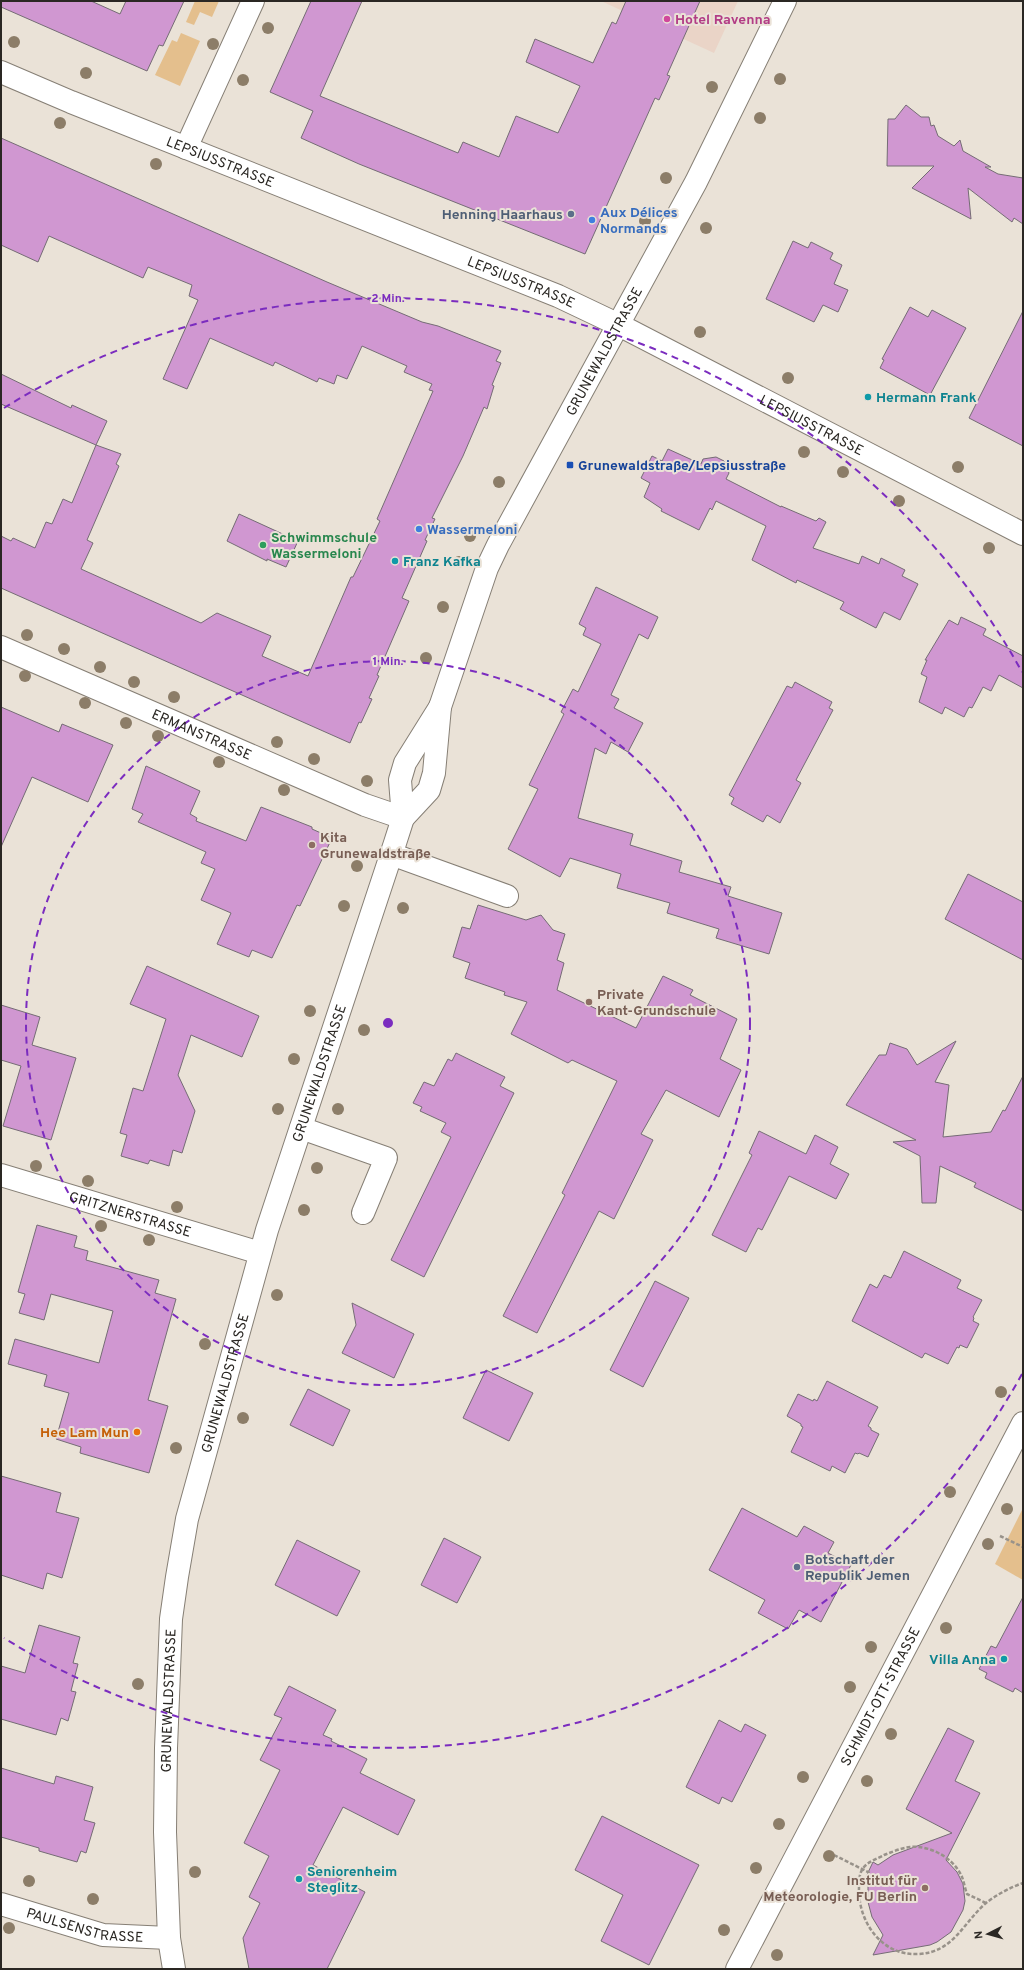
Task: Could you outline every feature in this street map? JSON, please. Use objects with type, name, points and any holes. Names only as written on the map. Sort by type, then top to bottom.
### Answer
[{"type":"street","points":[[186,148],[253,1]]},
{"type":"street","name":"GRUNEWALDSTRASSE","points":[[174,1969],[169,1938],[165,1832],[165,1771],[171,1619],[177,1577],[191,1503],[260,1252],[403,818],[400,780],[405,763],[440,707],[487,568],[502,536],[620,325],[706,165],[785,1]]},
{"type":"street","name":"LEPSIUSSTRASSE","points":[[1,72],[186,148],[558,296],[620,325],[1023,534]]},
{"type":"street","name":"ERMANSTRASSE","points":[[1,647],[365,805],[403,818]]},
{"type":"street","name":"GRUNEWALDSTRASSE","points":[[403,818],[428,790],[434,774],[440,707]]},
{"type":"street","points":[[391,854],[507,896]]},
{"type":"street","points":[[301,1128],[386,1158],[364,1213]]},
{"type":"street","name":"GRITZNERSTRASSE","points":[[1,1175],[260,1252]]},
{"type":"street","name":"SCHMIDT-OTT-STRASSE","points":[[736,1969],[1020,1435]]},
{"type":"street","name":"PAULSENSTRASSE","points":[[1,1904],[103,1935],[169,1938]]},
{"type":"path","points":[[1000,1536],[1023,1546]]},
{"type":"path","points":[[986,1903],[967,1894],[962,1876],[945,1857],[925,1848],[911,1847],[897,1850],[867,1863],[862,1869],[859,1894],[862,1911],[868,1928],[881,1941],[898,1951],[918,1954],[937,1950],[955,1939],[986,1903],[1023,1883]]},
{"type":"path","points":[[834,1855],[874,1875]]},
{"type":"shaded area","points":[[195,1],[219,1],[212,17],[200,12],[194,25],[186,22]]},
{"type":"shaded area","points":[[601,1],[738,1],[714,53]]},
{"type":"shaded area","points":[[181,33],[200,41],[180,86],[155,75],[172,40],[177,42]]},
{"type":"shaded area","points":[[1023,1508],[1023,1580],[995,1564]]},
{"type":"building","points":[[1,1],[91,1],[120,14],[126,1],[184,1],[163,46],[159,45],[147,71],[1,7]]},
{"type":"building","points":[[311,1],[362,1],[320,96],[458,153],[463,142],[499,157],[516,116],[558,133],[580,86],[526,62],[535,39],[593,63],[612,22],[616,24],[626,1],[700,1],[667,75],[670,76],[659,100],[655,98],[585,254],[359,164],[301,138],[313,111],[270,92]]},
{"type":"building","points":[[906,105],[921,117],[929,117],[931,126],[934,125],[938,136],[954,146],[960,140],[963,151],[991,167],[985,167],[998,174],[1023,178],[1023,224],[1014,218],[1012,222],[968,188],[971,219],[912,188],[934,166],[887,166],[888,119],[895,119]]},
{"type":"building","points":[[1,138],[327,282],[422,322],[438,326],[501,351],[496,361],[501,363],[492,385],[494,386],[487,409],[484,407],[463,456],[432,518],[435,519],[425,540],[427,541],[402,598],[409,601],[377,675],[379,676],[369,698],[372,699],[361,723],[359,722],[350,743],[1,588],[1,536],[11,541],[13,538],[35,548],[46,522],[52,524],[63,499],[72,503],[96,445],[121,454],[116,464],[119,466],[87,540],[93,543],[81,569],[201,623],[217,613],[271,636],[262,656],[308,676],[351,577],[353,577],[380,521],[377,519],[433,391],[429,390],[432,384],[404,372],[407,366],[362,346],[347,379],[337,375],[334,384],[319,378],[317,382],[275,362],[273,366],[210,338],[187,389],[163,379],[198,300],[189,296],[192,285],[148,267],[143,278],[49,236],[38,262],[1,245]]},
{"type":"building","points":[[793,241],[808,248],[811,242],[833,253],[830,259],[842,265],[834,284],[848,290],[838,312],[823,305],[814,322],[766,299]]},
{"type":"building","points":[[910,307],[928,317],[932,310],[966,328],[930,395],[880,368],[884,360],[882,359]]},
{"type":"building","points":[[1023,311],[1023,446],[969,418]]},
{"type":"building","points":[[1,374],[71,408],[72,405],[107,421],[96,445],[1,404]]},
{"type":"building","points":[[668,449],[701,464],[703,459],[716,457],[724,461],[729,473],[726,479],[781,507],[816,521],[819,518],[826,522],[813,548],[859,564],[862,556],[879,564],[881,558],[905,570],[902,576],[918,584],[900,620],[884,612],[876,628],[840,609],[844,602],[797,580],[796,583],[752,560],[766,526],[716,501],[712,510],[710,508],[699,530],[661,511],[662,509],[644,497],[650,483],[641,478],[652,456],[662,461]]},
{"type":"building","points":[[239,514],[298,541],[286,567],[267,559],[267,561],[227,541]]},
{"type":"building","points":[[596,587],[658,617],[648,639],[639,634],[611,695],[619,699],[614,708],[643,723],[628,752],[611,742],[606,754],[595,748],[578,818],[633,834],[630,845],[682,861],[679,872],[731,887],[728,896],[782,913],[769,954],[716,938],[719,929],[667,913],[670,903],[617,888],[621,874],[570,858],[560,877],[508,849],[538,789],[529,785],[564,714],[561,712],[573,689],[578,692],[601,644],[583,635],[586,628],[579,624]]},
{"type":"building","points":[[961,617],[986,629],[983,635],[1023,656],[1023,688],[999,675],[991,691],[983,687],[972,708],[969,707],[964,717],[945,707],[942,714],[919,702],[927,677],[921,674],[927,660],[925,660],[949,620],[958,625]]},
{"type":"building","points":[[795,682],[832,702],[829,708],[833,710],[796,780],[801,783],[780,823],[767,815],[763,822],[731,804],[734,798],[729,795],[787,686],[792,688]]},
{"type":"building","points":[[1,707],[59,732],[62,724],[113,745],[88,802],[32,777],[1,847]]},
{"type":"building","points":[[146,766],[200,791],[190,814],[197,818],[196,821],[246,841],[261,807],[312,827],[312,829],[332,838],[300,906],[297,905],[272,958],[252,950],[249,957],[217,944],[231,913],[201,900],[215,869],[201,863],[206,852],[138,822],[143,814],[132,809]]},
{"type":"building","points":[[968,874],[1023,902],[1023,960],[945,919]]},
{"type":"building","points":[[478,905],[526,920],[541,915],[553,930],[565,934],[557,960],[564,963],[557,990],[636,1028],[663,976],[693,990],[690,995],[737,1019],[720,1059],[741,1070],[719,1117],[666,1090],[641,1134],[653,1140],[614,1219],[599,1211],[537,1333],[503,1316],[565,1195],[562,1193],[617,1081],[572,1060],[568,1063],[511,1034],[527,1002],[504,995],[505,992],[465,978],[470,963],[453,957],[462,927],[470,929]]},
{"type":"building","points":[[147,966],[259,1016],[242,1057],[191,1035],[178,1075],[195,1111],[182,1153],[173,1150],[169,1166],[150,1160],[148,1164],[121,1156],[127,1135],[120,1133],[133,1088],[143,1091],[166,1019],[130,1004]]},
{"type":"building","points":[[1,1005],[40,1017],[32,1045],[76,1058],[51,1140],[3,1126],[21,1066],[1,1060]]},
{"type":"building","points":[[956,1041],[935,1082],[949,1085],[943,1137],[991,1132],[1003,1110],[1005,1111],[1023,1076],[1023,1211],[974,1187],[976,1183],[940,1166],[936,1203],[922,1203],[920,1156],[893,1142],[916,1140],[846,1105],[879,1055],[886,1055],[890,1043],[907,1049],[917,1065]]},
{"type":"building","points":[[456,1053],[505,1077],[500,1086],[514,1093],[424,1277],[391,1260],[451,1137],[441,1132],[446,1123],[420,1111],[422,1107],[413,1103],[424,1082],[434,1086],[448,1059],[452,1061]]},
{"type":"building","points":[[759,1131],[806,1154],[815,1135],[838,1147],[830,1164],[849,1174],[836,1199],[789,1176],[762,1230],[758,1228],[746,1252],[712,1235],[752,1155],[749,1153]]},
{"type":"building","points":[[37,1225],[77,1236],[74,1247],[88,1251],[86,1260],[159,1280],[155,1293],[176,1299],[148,1400],[168,1406],[149,1473],[80,1453],[81,1447],[56,1439],[69,1393],[44,1386],[47,1375],[8,1364],[15,1339],[99,1363],[113,1311],[51,1294],[44,1320],[19,1313],[25,1294],[18,1292]]},
{"type":"building","points":[[904,1251],[961,1280],[957,1288],[982,1300],[973,1317],[973,1321],[979,1324],[967,1348],[960,1345],[959,1348],[957,1347],[948,1364],[925,1353],[922,1358],[852,1321],[870,1284],[877,1288],[884,1275],[891,1278]]},
{"type":"building","points":[[655,1281],[689,1298],[643,1387],[610,1370]]},
{"type":"building","points":[[352,1303],[414,1334],[394,1378],[342,1353],[356,1325]]},
{"type":"building","points":[[486,1370],[533,1393],[509,1441],[463,1418]]},
{"type":"building","points":[[827,1381],[878,1407],[868,1426],[871,1430],[879,1434],[868,1457],[855,1453],[845,1473],[832,1466],[830,1471],[791,1452],[803,1427],[801,1424],[787,1416],[798,1394],[813,1401],[814,1399],[817,1401]]},
{"type":"building","points":[[308,1389],[350,1410],[333,1446],[290,1425]]},
{"type":"building","points":[[1,1476],[61,1493],[56,1512],[79,1518],[62,1578],[47,1573],[43,1589],[1,1575]]},
{"type":"building","points":[[742,1508],[797,1537],[804,1526],[834,1542],[828,1553],[851,1565],[821,1622],[799,1610],[788,1629],[758,1613],[765,1600],[709,1570]]},
{"type":"building","points":[[444,1538],[481,1557],[457,1603],[421,1585]]},
{"type":"building","points":[[297,1540],[360,1571],[337,1616],[275,1585]]},
{"type":"building","name":"Villa Anna","points":[[1023,1597],[1023,1693],[1015,1688],[1013,1692],[985,1678],[987,1673],[979,1669],[991,1646],[996,1648]]},
{"type":"building","points":[[39,1625],[80,1637],[73,1663],[78,1664],[71,1691],[76,1692],[68,1721],[61,1718],[56,1735],[1,1719],[1,1666],[25,1673]]},
{"type":"building","points":[[289,1686],[336,1710],[323,1735],[332,1739],[331,1741],[367,1759],[360,1773],[415,1800],[398,1835],[343,1807],[313,1865],[365,1892],[327,1969],[249,1969],[243,1938],[260,1903],[249,1897],[269,1856],[244,1843],[280,1770],[260,1760],[282,1718],[274,1715]]},
{"type":"building","points":[[719,1720],[741,1732],[745,1724],[766,1735],[732,1802],[722,1797],[719,1804],[686,1787]]},
{"type":"building","points":[[948,1728],[974,1741],[955,1781],[980,1793],[946,1860],[957,1872],[963,1884],[965,1901],[963,1910],[951,1932],[937,1942],[930,1945],[873,1955],[883,1935],[872,1917],[868,1902],[868,1886],[863,1883],[873,1862],[878,1865],[893,1855],[952,1833],[906,1809]]},
{"type":"building","points":[[1,1768],[54,1784],[56,1776],[93,1787],[84,1820],[95,1823],[86,1853],[81,1851],[77,1862],[39,1851],[39,1848],[1,1837]]},
{"type":"building","points":[[602,1816],[699,1865],[649,1965],[601,1941],[623,1895],[575,1870]]},
{"type":"place","name":"Hotel Ravenna","points":[[667,19]]},
{"type":"place","name":"Henning Haarhaus","points":[[571,214]]},
{"type":"place","name":"Aux Délices Normands","points":[[592,220]]},
{"type":"place","name":"Hermann Frank","points":[[868,397]]},
{"type":"place","name":"Grunewaldstraße/Lepsiusstraße","points":[[570,465]]},
{"type":"place","name":"Wassermeloni","points":[[419,529]]},
{"type":"place","name":"Schwimmschule Wassermeloni","points":[[263,545]]},
{"type":"place","name":"Franz Kafka","points":[[395,561]]},
{"type":"place","name":"Kita Grunewaldstraße","points":[[312,845]]},
{"type":"place","name":"Private Kant-Grundschule","points":[[589,1002]]},
{"type":"place","name":"Hee Lam Mun","points":[[137,1432]]},
{"type":"place","name":"Botschaft der Republik Jemen","points":[[797,1567]]},
{"type":"place","name":"Villa Anna","points":[[1004,1659]]},
{"type":"place","name":"Seniorenheim Steglitz","points":[[299,1879]]},
{"type":"place","name":"Institut für Meteorologie, FU Berlin","points":[[925,1888]]}]
